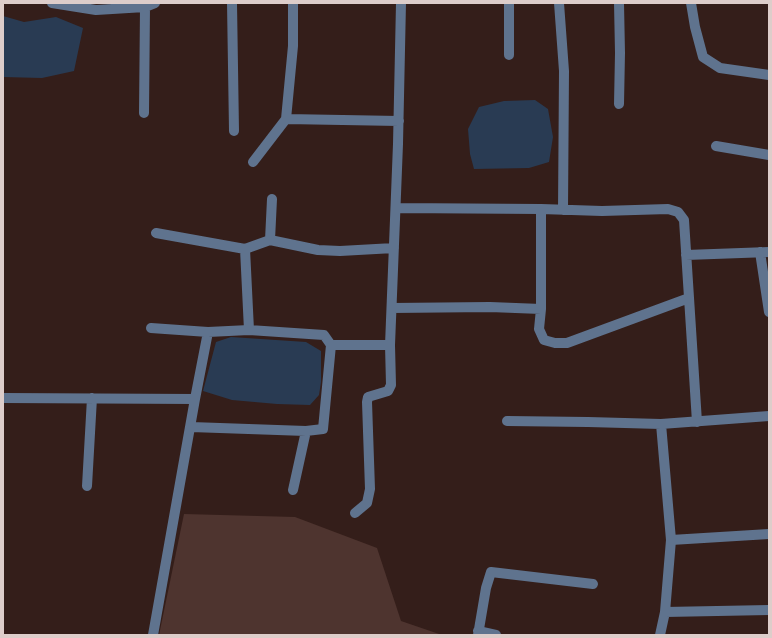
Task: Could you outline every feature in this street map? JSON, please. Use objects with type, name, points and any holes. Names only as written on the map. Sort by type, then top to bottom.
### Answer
[{"type":"street","points":[[52,3],[96,10],[130,6],[145,7],[155,3]]},
{"type":"street","points":[[232,3],[234,131]]},
{"type":"street","points":[[253,162],[286,119],[293,46],[293,3]]},
{"type":"street","points":[[355,513],[367,503],[370,489],[368,397],[388,391],[391,385],[390,345],[399,121],[401,3]]},
{"type":"street","points":[[509,55],[510,3]]},
{"type":"street","points":[[559,3],[564,71],[563,210]]},
{"type":"street","points":[[618,3],[620,46],[619,104]]},
{"type":"street","points":[[691,3],[695,27],[703,57],[720,68],[769,75]]},
{"type":"street","points":[[144,113],[145,7]]},
{"type":"street","points":[[286,119],[399,121]]},
{"type":"street","points":[[716,146],[769,155]]},
{"type":"street","points":[[270,240],[272,199]]},
{"type":"street","points":[[396,208],[563,210],[668,209],[678,212],[684,220],[697,422]]},
{"type":"street","points":[[542,209],[541,309],[539,330],[544,340],[555,343],[567,343],[689,298]]},
{"type":"street","points":[[156,233],[245,249],[270,240],[318,250],[340,251],[394,248]]},
{"type":"street","points":[[245,249],[249,330]]},
{"type":"street","points":[[686,255],[765,252],[769,312]]},
{"type":"street","points":[[392,308],[490,307],[541,309]]},
{"type":"street","points":[[151,328],[208,332],[249,330],[324,335],[331,345],[323,429],[306,431],[191,427]]},
{"type":"street","points":[[154,635],[191,427],[194,399],[208,332]]},
{"type":"street","points":[[331,345],[390,345]]},
{"type":"street","points":[[3,398],[194,399]]},
{"type":"street","points":[[87,486],[92,398]]},
{"type":"street","points":[[507,422],[661,424],[769,416]]},
{"type":"street","points":[[660,635],[664,612],[671,540],[661,424]]},
{"type":"street","points":[[293,490],[306,431]]},
{"type":"street","points":[[671,540],[769,534]]},
{"type":"street","points":[[496,635],[478,633],[486,588],[491,572],[593,584]]},
{"type":"street","points":[[664,612],[769,610]]},
{"type":"shaded area","points":[[184,514],[295,517],[377,548],[401,621],[442,635],[159,635]]},
{"type":"water","points":[[3,16],[24,22],[56,17],[83,28],[74,71],[42,78],[3,77]]},
{"type":"water","points":[[535,100],[548,109],[553,137],[549,162],[529,168],[474,169],[470,154],[468,129],[479,107],[504,101]]},
{"type":"water","points":[[231,337],[306,342],[321,351],[321,382],[319,395],[310,405],[277,404],[232,400],[203,391],[216,342]]}]
